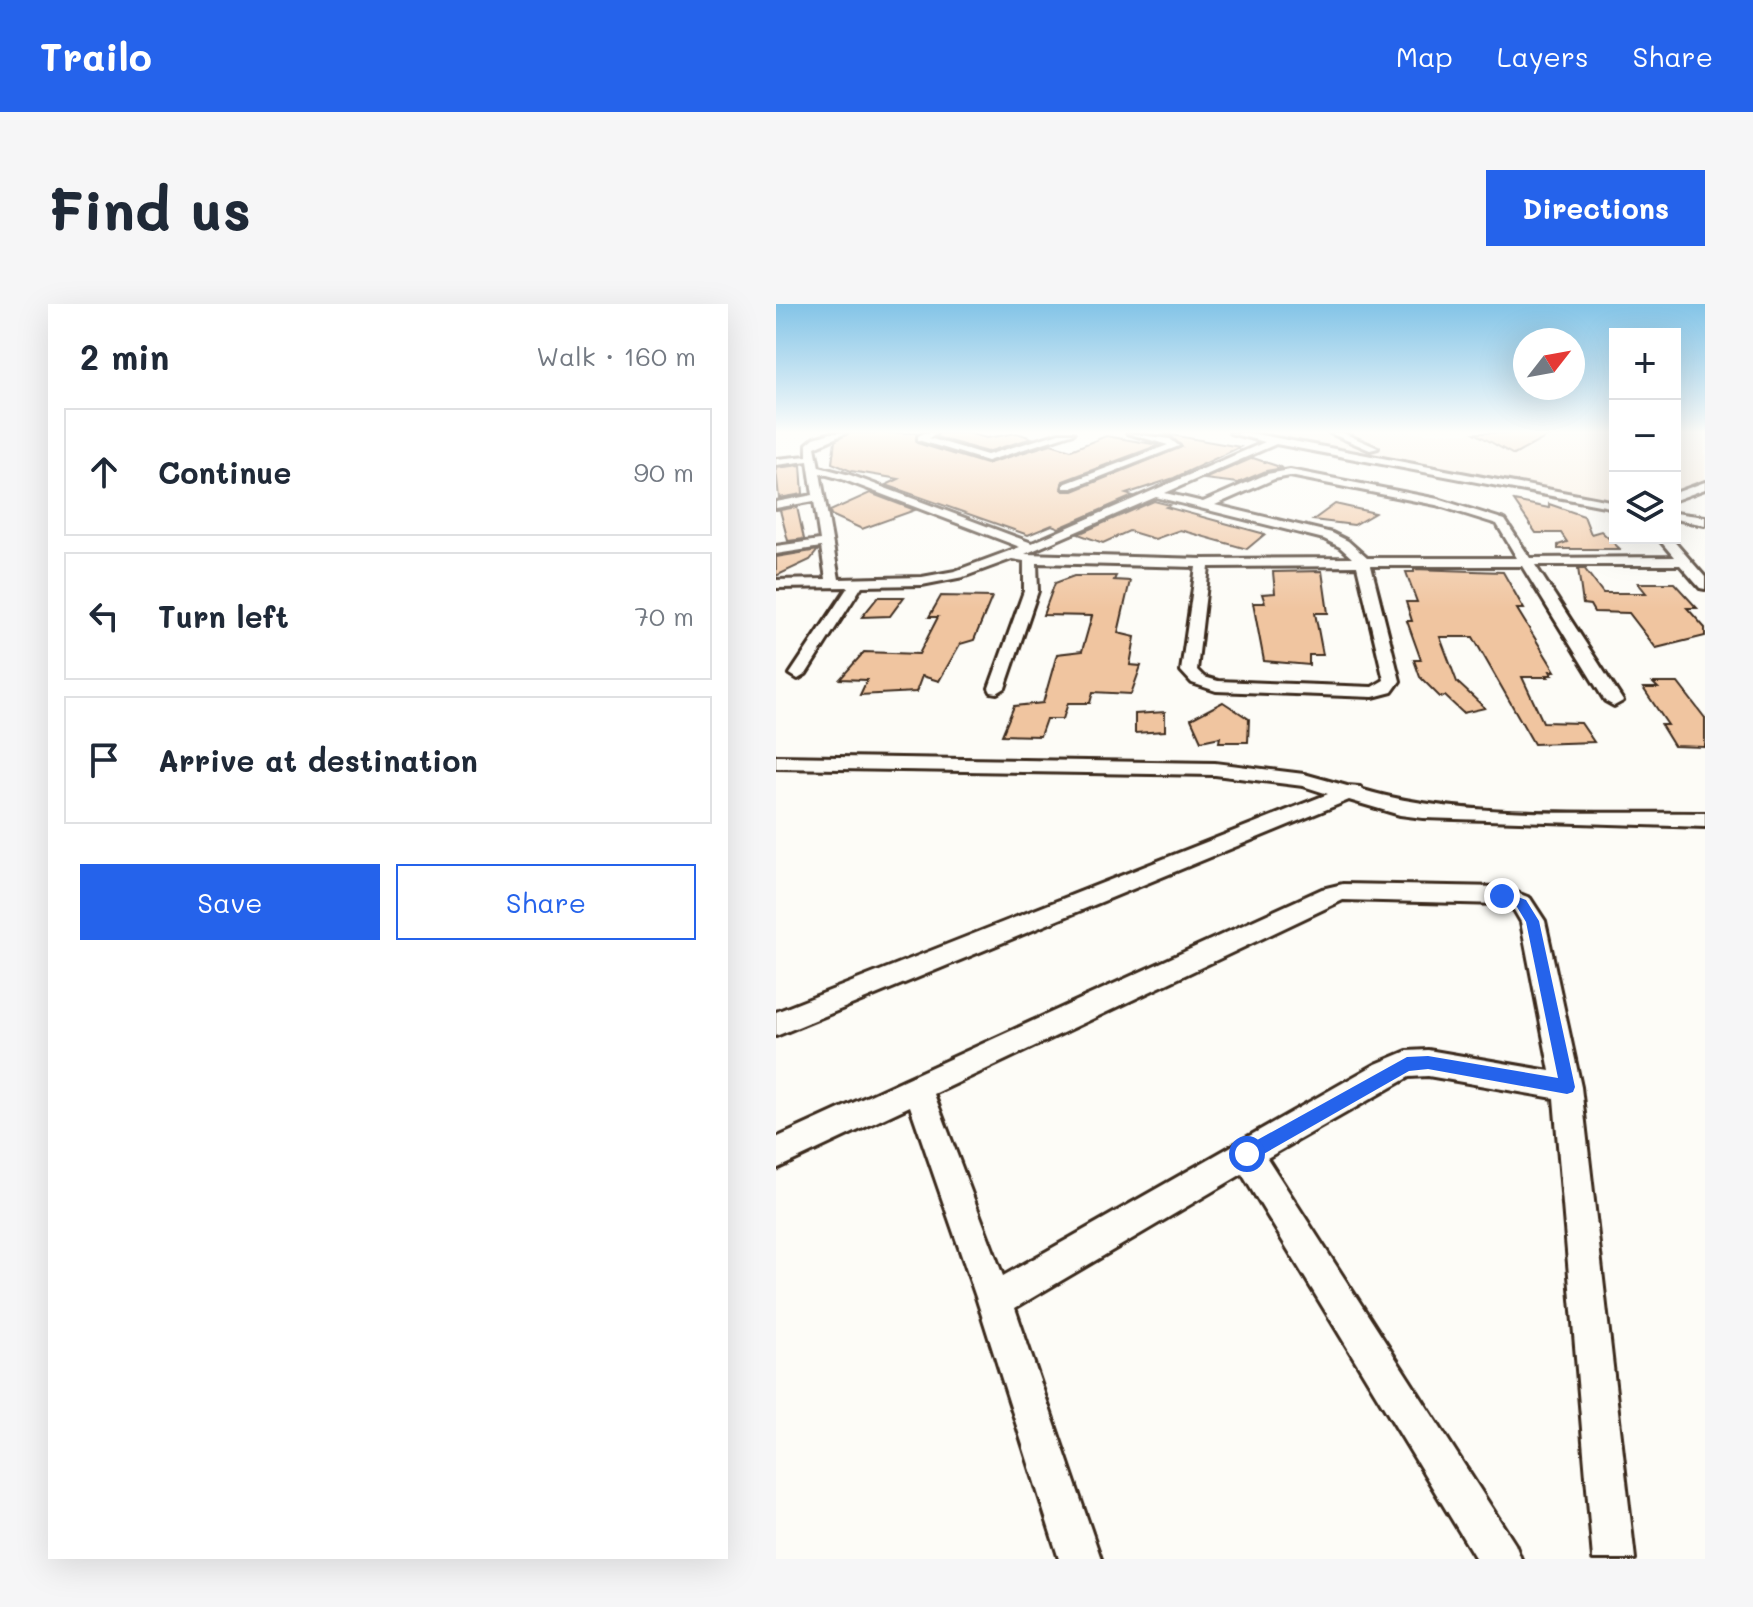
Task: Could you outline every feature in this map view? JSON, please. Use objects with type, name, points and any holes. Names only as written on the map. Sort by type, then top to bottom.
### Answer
[{"type":"street","points":[[817,492],[833,583]]},
{"type":"street","points":[[881,492],[1031,553],[1155,492]]},
{"type":"street","points":[[1204,506],[1236,492]]},
{"type":"street","points":[[1386,492],[1438,502],[1506,526],[1525,562],[1614,701]]},
{"type":"street","points":[[1544,492],[1609,504]]},
{"type":"street","points":[[1152,493],[1328,536],[1344,544],[1363,562],[1392,681],[1386,688],[1373,692],[1216,686],[1198,680],[1189,671],[1203,563]]},
{"type":"street","points":[[776,505],[818,497]]},
{"type":"street","points":[[1681,517],[1705,521]]},
{"type":"street","points":[[776,550],[826,543]]},
{"type":"street","points":[[1669,544],[1705,585]]},
{"type":"street","points":[[997,688],[1031,591],[1031,553]]},
{"type":"street","points":[[776,584],[938,579],[1012,555],[1031,553],[1203,563],[1682,561]]},
{"type":"street","points":[[798,674],[857,583]]},
{"type":"street","points":[[776,762],[1215,769],[1279,775],[1353,791],[1400,808],[1423,811],[1705,820]]},
{"type":"street","points":[[776,1024],[1353,791]]},
{"type":"street","points":[[776,1154],[1330,895],[1343,892],[1502,896],[1522,904],[1533,921],[1567,1087],[1614,1559]]},
{"type":"street","points":[[995,1300],[1407,1064],[1428,1063],[1567,1087]]},
{"type":"street","points":[[918,1089],[995,1300],[1080,1559]]},
{"type":"street","points":[[1247,1154],[1500,1559]]},
{"type":"shaded area","points":[[1570,492],[1609,492],[1609,499]]},
{"type":"building","points":[[778,492],[803,492],[803,494],[779,498]]},
{"type":"building","points":[[905,492],[1133,492],[1126,494],[1133,496],[1059,528],[1052,525],[1028,535]]},
{"type":"building","points":[[870,493],[915,510],[862,529],[831,515],[830,511]]},
{"type":"building","points":[[1154,501],[1265,534],[1247,549],[1180,530],[1155,539],[1129,531],[1103,543],[1078,534]]},
{"type":"building","points":[[1514,501],[1549,508],[1549,504],[1584,516],[1591,534],[1601,531],[1609,539],[1609,544],[1620,549],[1558,549],[1558,545],[1567,542],[1561,533],[1536,533]]},
{"type":"building","points":[[1335,504],[1375,513],[1354,525],[1313,520]]},
{"type":"building","points":[[797,507],[804,539],[788,541],[780,510]]},
{"type":"building","points":[[818,550],[810,560],[776,576],[776,557]]},
{"type":"building","points":[[1578,568],[1584,568],[1603,593],[1646,593],[1638,583],[1674,583],[1697,608],[1687,608],[1705,628],[1705,636],[1656,648],[1629,613],[1594,612],[1590,605],[1583,604]]},
{"type":"building","points":[[1414,569],[1503,572],[1524,609],[1517,609],[1555,671],[1550,671],[1552,675],[1546,675],[1548,677],[1522,677],[1543,722],[1581,723],[1594,742],[1534,744],[1473,637],[1440,637],[1457,682],[1485,708],[1463,713],[1445,696],[1440,697],[1420,677],[1414,660],[1421,660],[1407,621],[1412,621],[1406,602],[1417,602],[1406,572],[1414,572]]},
{"type":"building","points":[[1322,571],[1328,613],[1315,613],[1323,655],[1309,655],[1309,665],[1264,661],[1253,603],[1265,603],[1262,594],[1275,593],[1273,572]]},
{"type":"building","points":[[1074,576],[1116,576],[1114,580],[1130,581],[1118,633],[1135,637],[1130,665],[1141,666],[1131,694],[1093,692],[1090,703],[1068,703],[1063,719],[1046,719],[1040,736],[1002,735],[1014,706],[1043,703],[1057,654],[1082,651],[1092,616],[1043,615],[1055,583]]},
{"type":"building","points":[[941,596],[992,597],[974,640],[960,644],[939,681],[922,676],[916,692],[860,695],[867,680],[840,679],[864,652],[919,654],[938,617],[929,617]]},
{"type":"building","points":[[878,597],[904,597],[890,616],[862,617]]},
{"type":"building","points":[[1653,683],[1678,683],[1705,718],[1705,747],[1674,746],[1661,725],[1668,725],[1643,688],[1658,688]]},
{"type":"building","points":[[1223,702],[1249,719],[1248,742],[1219,742],[1220,737],[1201,741],[1191,719]]},
{"type":"building","points":[[1165,712],[1165,731],[1135,733],[1135,714]]},
{"type":"route","points":[[1247,1154],[1386,1073],[1407,1064],[1428,1063],[1567,1087],[1533,921],[1522,904],[1502,896]]}]
